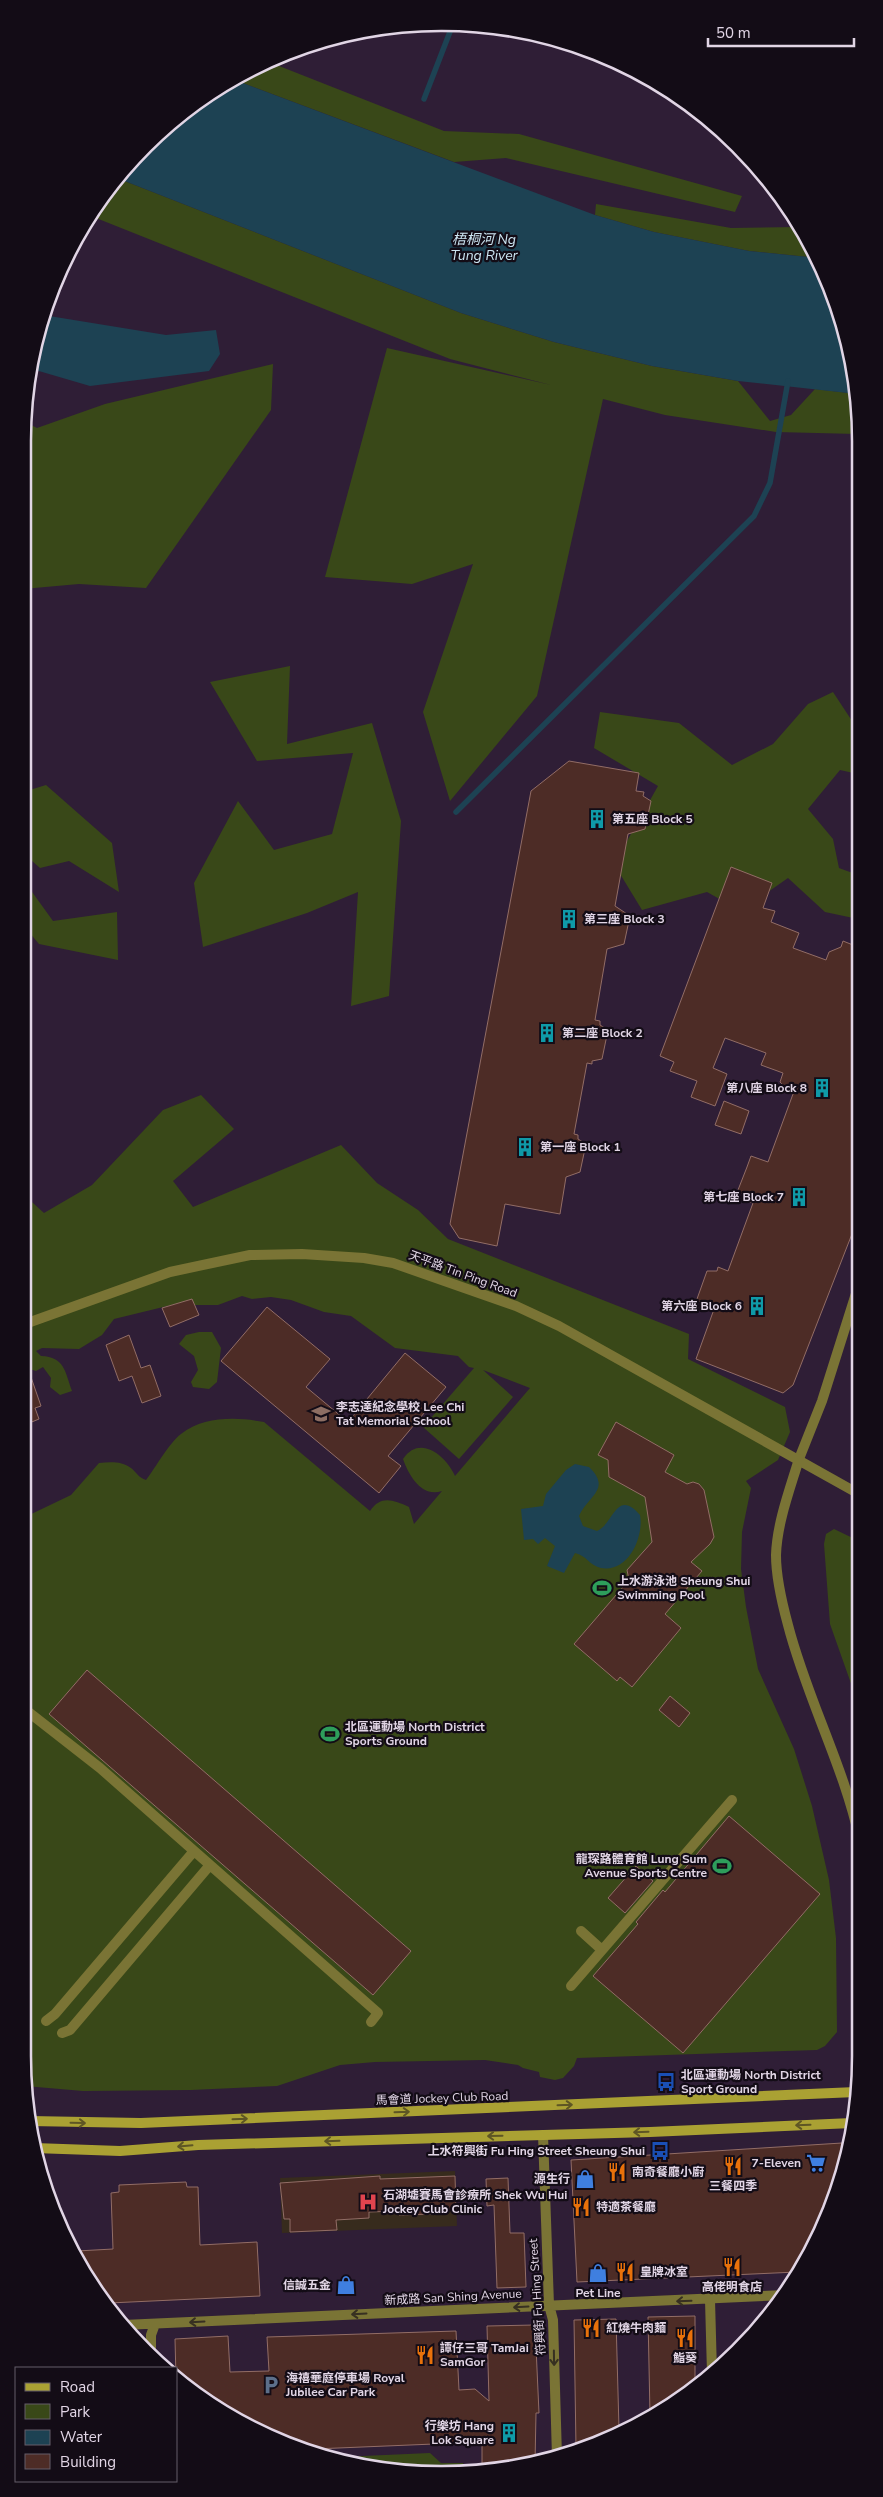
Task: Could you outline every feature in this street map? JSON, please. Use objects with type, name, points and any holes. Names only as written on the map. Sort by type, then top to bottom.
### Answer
[{"type":"main road","name":"馬會道 Jockey Club Road","points":[[37,2121],[141,2123],[850,2092]]},
{"type":"main road","points":[[42,2148],[120,2151],[198,2145],[543,2135],[846,2123]]},
{"type":"street","name":"天平路 Tin Ping Road","points":[[31,1323],[170,1272],[250,1255],[302,1254],[393,1263],[425,1272],[516,1306],[558,1326],[852,1490]]},
{"type":"street","points":[[852,1306],[822,1401],[799,1459],[784,1511],[776,1554],[781,1597],[797,1662],[830,1743],[852,1815]]},
{"type":"street","points":[[31,1714],[100,1768],[378,2013],[371,2022]]},
{"type":"street","points":[[571,1986],[732,1800]]},
{"type":"street","points":[[46,2021],[55,2014],[194,1851]]},
{"type":"street","points":[[62,2033],[70,2030],[210,1865]]},
{"type":"street","points":[[581,1931],[602,1950]]},
{"type":"street","name":"符興街 Fu Hing Street","points":[[543,2135],[549,2305],[553,2320],[557,2449]]},
{"type":"street","name":"新成路 San Shing Avenue","points":[[132,2325],[774,2296]]},
{"type":"street","points":[[710,2300],[712,2364]]},
{"type":"street","points":[[151,2346],[151,2335],[155,2324]]},
{"type":"shaded area","name":"石湖墟賽馬會診療所 Shek Wu Hui Jockey Club Clinic","points":[[455,2171],[457,2226],[282,2233],[280,2178]]},
{"type":"green space","points":[[278,65],[444,131],[519,134],[742,196],[735,212],[506,158],[454,162],[242,83]]},
{"type":"green space","points":[[125,181],[461,313],[554,342],[652,366],[738,381],[770,421],[791,415],[815,389],[849,393],[852,434],[776,432],[665,415],[603,399],[537,696],[450,801],[423,712],[473,564],[412,584],[325,577],[387,348],[551,385],[450,359],[97,218]]},
{"type":"green space","points":[[596,204],[731,228],[791,227],[807,257],[749,251],[654,232],[595,215]]},
{"type":"green space","points":[[273,364],[271,410],[146,588],[79,584],[31,588],[32,425],[37,428],[105,404]]},
{"type":"green space","points":[[290,666],[287,744],[372,723],[401,821],[389,996],[351,1006],[358,892],[307,913],[203,947],[194,883],[238,801],[274,850],[332,834],[353,753],[257,761],[210,682]]},
{"type":"green space","points":[[833,692],[852,721],[852,773],[840,770],[808,809],[833,839],[839,868],[852,873],[852,918],[825,912],[788,878],[741,911],[707,892],[642,910],[614,864],[658,786],[594,748],[600,712],[679,723],[732,765],[773,744],[808,704]]},
{"type":"green space","points":[[46,785],[112,843],[119,892],[69,861],[40,868],[31,860],[31,790]]},
{"type":"green space","points":[[31,890],[53,921],[117,912],[118,960],[39,944],[31,934]]},
{"type":"green space","points":[[201,1095],[234,1129],[173,1181],[193,1207],[341,1145],[377,1183],[418,1210],[448,1239],[689,1334],[688,1359],[785,1407],[790,1432],[778,1460],[746,1481],[751,1488],[742,1532],[741,1569],[758,1669],[794,1749],[812,1806],[829,1880],[836,1938],[837,2032],[825,2046],[817,2050],[577,2058],[574,2066],[563,2078],[555,2080],[540,2077],[539,2072],[518,2065],[485,2060],[375,2062],[340,2065],[277,2086],[191,2090],[83,2091],[33,2087],[31,1514],[71,1495],[99,1463],[112,1462],[124,1464],[146,1480],[176,1438],[190,1428],[221,1419],[243,1419],[264,1422],[370,1511],[374,1506],[383,1501],[398,1502],[409,1507],[414,1524],[442,1491],[428,1491],[417,1484],[403,1459],[417,1448],[425,1448],[439,1455],[455,1476],[530,1388],[483,1370],[513,1397],[459,1459],[423,1427],[474,1368],[469,1367],[458,1356],[395,1348],[351,1316],[324,1312],[291,1300],[271,1297],[252,1299],[242,1296],[218,1305],[194,1305],[192,1300],[114,1319],[102,1335],[79,1349],[42,1348],[36,1351],[41,1356],[55,1359],[63,1367],[72,1391],[60,1395],[50,1387],[51,1378],[43,1367],[36,1371],[31,1369],[31,1201],[44,1213],[92,1185],[163,1110]]},
{"type":"green space","points":[[212,1332],[221,1348],[217,1382],[209,1389],[193,1387],[191,1382],[198,1370],[194,1356],[179,1344],[186,1335]]},
{"type":"green space","points":[[834,1529],[852,1538],[852,1686],[830,1624],[824,1544],[826,1534]]},
{"type":"green space","points":[[430,2453],[441,2463],[463,2463],[464,2465],[415,2465],[354,2456]]},
{"type":"water","name":"梧桐河 Ng Tung River","points":[[242,83],[595,215],[654,232],[749,251],[807,257],[821,285],[838,335],[849,393],[738,381],[652,366],[554,342],[461,313],[125,181],[151,151],[171,133],[214,100]]},
{"type":"water","points":[[51,316],[166,335],[216,330],[220,354],[209,371],[90,386],[38,371]]},
{"type":"water","points":[[575,1464],[589,1467],[596,1475],[598,1481],[596,1492],[579,1516],[583,1526],[597,1531],[608,1522],[620,1506],[626,1505],[640,1515],[640,1533],[637,1542],[627,1559],[619,1565],[611,1568],[597,1567],[575,1553],[564,1573],[547,1566],[555,1546],[545,1538],[538,1544],[533,1539],[524,1540],[521,1509],[543,1506],[546,1494],[566,1470]]},
{"type":"building","points":[[569,761],[639,773],[636,791],[644,792],[643,796],[651,801],[645,829],[628,834],[615,906],[630,916],[624,944],[607,949],[595,1020],[600,1021],[600,1025],[608,1030],[602,1059],[592,1061],[592,1064],[587,1063],[574,1134],[578,1135],[578,1139],[586,1144],[580,1172],[566,1177],[560,1214],[505,1204],[497,1246],[459,1238],[450,1224],[531,791]]},
{"type":"building","points":[[731,867],[772,883],[763,908],[775,911],[771,922],[799,933],[793,948],[826,960],[829,952],[841,947],[843,941],[852,945],[852,1234],[793,1385],[783,1393],[696,1359],[713,1312],[702,1308],[703,1305],[697,1299],[707,1271],[717,1271],[718,1267],[728,1271],[753,1203],[744,1200],[745,1197],[738,1190],[751,1156],[768,1162],[793,1094],[785,1091],[786,1088],[780,1082],[783,1073],[761,1065],[766,1053],[725,1038],[713,1068],[727,1074],[715,1106],[691,1097],[697,1081],[670,1071],[674,1062],[660,1056]]},
{"type":"building","points":[[724,1101],[749,1111],[741,1134],[715,1125]]},
{"type":"building","points":[[192,1299],[199,1315],[170,1327],[162,1308]]},
{"type":"building","points":[[267,1307],[330,1359],[306,1387],[348,1422],[405,1353],[446,1387],[388,1456],[401,1466],[379,1493],[221,1361]]},
{"type":"building","points":[[129,1335],[141,1368],[150,1365],[161,1396],[142,1403],[132,1376],[119,1381],[106,1345]]},
{"type":"building","points":[[31,1377],[41,1406],[35,1408],[39,1419],[31,1422]]},
{"type":"building","points":[[616,1422],[674,1455],[665,1472],[687,1484],[693,1482],[699,1484],[704,1490],[714,1537],[710,1544],[691,1562],[702,1571],[665,1614],[681,1628],[632,1687],[620,1677],[617,1681],[574,1644],[629,1580],[627,1570],[652,1542],[645,1497],[609,1477],[608,1460],[598,1455]]},
{"type":"building","points":[[87,1670],[411,1951],[373,1995],[49,1714]]},
{"type":"building","points":[[670,1696],[690,1713],[679,1727],[659,1710]]},
{"type":"building","points":[[729,1816],[820,1894],[683,2053],[593,1976],[638,1924],[636,1922],[663,1890],[665,1892]]},
{"type":"building","points":[[636,1866],[653,1881],[625,1913],[608,1898]]},
{"type":"building","points":[[842,2144],[821,2212],[790,2272],[577,2282],[571,2160]]},
{"type":"building","name":"石湖墟賽馬會診療所 Shek Wu Hui Jockey Club Clinic","points":[[380,2176],[380,2179],[455,2176],[456,2209],[432,2210],[432,2214],[399,2215],[399,2211],[369,2212],[369,2218],[336,2220],[337,2230],[290,2232],[290,2219],[284,2219],[280,2183]]},
{"type":"building","points":[[508,2178],[510,2233],[524,2233],[526,2287],[497,2288],[494,2205],[487,2206],[486,2179]]},
{"type":"building","points":[[186,2182],[187,2187],[198,2187],[200,2245],[257,2242],[260,2296],[114,2303],[81,2251],[113,2249],[111,2193],[119,2192],[119,2185]]},
{"type":"building","points":[[695,2316],[695,2378],[650,2409],[648,2317]]},
{"type":"building","points":[[616,2319],[619,2425],[576,2443],[574,2320]]},
{"type":"building","points":[[535,2325],[539,2413],[536,2413],[535,2455],[482,2463],[482,2442],[324,2449],[285,2435],[236,2411],[192,2381],[176,2367],[175,2339],[228,2336],[230,2372],[269,2371],[267,2337],[456,2331],[459,2390],[475,2389],[489,2401],[487,2326]]},
{"type":"waterway","points":[[424,99],[450,31]]},
{"type":"waterway","points":[[456,812],[754,516],[770,483],[788,381]]},
{"type":"place","name":"第五座 Block 5","points":[[597,819]]},
{"type":"place","name":"第三座 Block 3","points":[[569,919]]},
{"type":"place","name":"第二座 Block 2","points":[[547,1033]]},
{"type":"place","name":"第八座 Block 8","points":[[822,1088]]},
{"type":"place","name":"第一座 Block 1","points":[[525,1147]]},
{"type":"place","name":"第七座 Block 7","points":[[799,1197]]},
{"type":"place","name":"第六座 Block 6","points":[[757,1306]]},
{"type":"place","name":"李志達紀念學校 Lee Chi Tat Memorial School","points":[[321,1414]]},
{"type":"place","name":"上水游泳池 Sheung Shui Swimming Pool","points":[[602,1588]]},
{"type":"place","name":"北區運動場 North District Sports Ground","points":[[330,1734]]},
{"type":"place","name":"龍琛路體育館 Lung Sum Avenue Sports Centre","points":[[722,1866]]},
{"type":"place","name":"北區運動場 North District Sport Ground","points":[[666,2082]]},
{"type":"place","name":"上水符興街 Fu Hing Street Sheung Shui","points":[[660,2151]]},
{"type":"place","name":"7-Eleven","points":[[816,2163]]},
{"type":"place","name":"三餐四季","points":[[733,2166]]},
{"type":"place","name":"南奇餐廳小廚","points":[[617,2172]]},
{"type":"place","name":"源生行","points":[[585,2179]]},
{"type":"place","name":"石湖墟賽馬會診療所 Shek Wu Hui Jockey Club Clinic","points":[[368,2202]]},
{"type":"place","name":"特適茶餐廳","points":[[581,2207]]},
{"type":"place","name":"高佬明食店","points":[[732,2267]]},
{"type":"place","name":"皇牌冰室","points":[[625,2272]]},
{"type":"place","name":"Pet Line","points":[[598,2273]]},
{"type":"place","name":"信誠五金","points":[[346,2285]]},
{"type":"place","name":"紅燒牛肉麵","points":[[591,2328]]},
{"type":"place","name":"鮨葵","points":[[685,2338]]},
{"type":"place","name":"譚仔三哥 TamJai SamGor","points":[[425,2355]]},
{"type":"place","name":"海禧華庭停車場 Royal Jubilee Car Park","points":[[271,2385]]},
{"type":"place","name":"行樂坊 Hang Lok Square","points":[[509,2433]]}]
